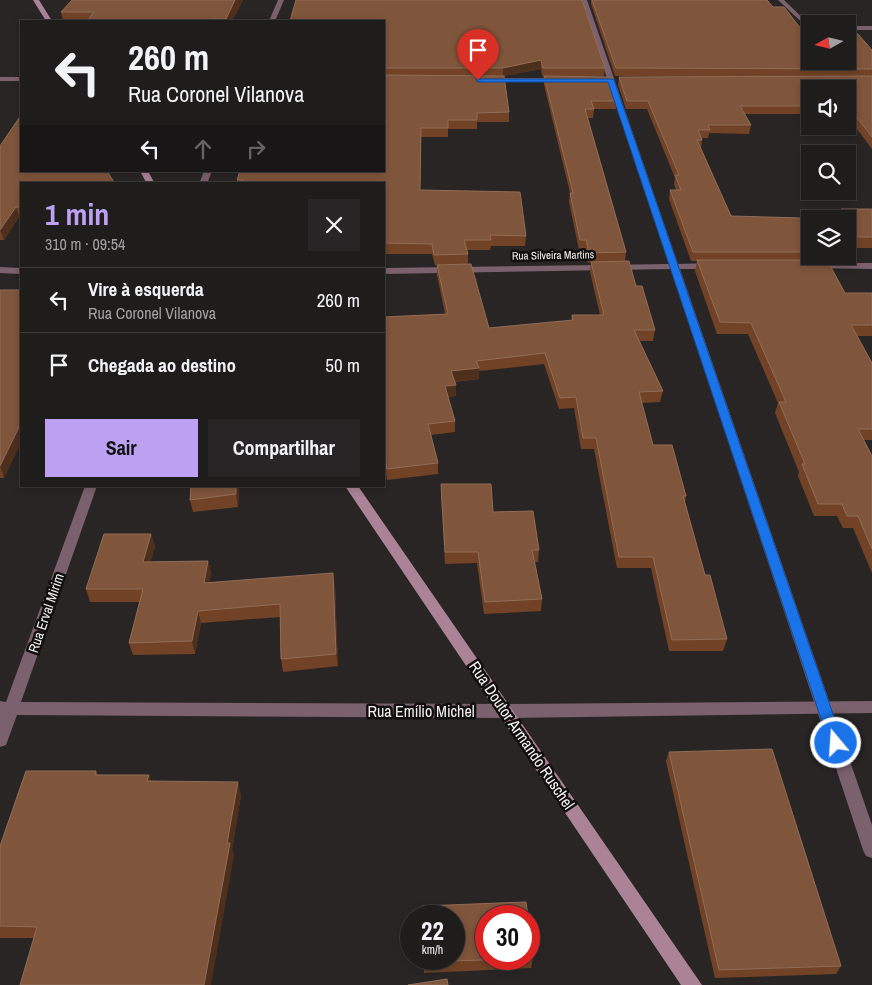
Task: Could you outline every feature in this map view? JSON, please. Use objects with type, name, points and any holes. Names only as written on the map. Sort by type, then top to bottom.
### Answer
[{"type":"main road","points":[[36,0],[48,20]]},
{"type":"main road","name":"Rua Doutor Armando Ruschel","points":[[352,487],[692,985]]},
{"type":"street","points":[[272,20],[280,0]]},
{"type":"street","points":[[584,0],[672,266],[872,850]]},
{"type":"street","points":[[781,0],[801,19]]},
{"type":"street","points":[[856,28],[872,28]]},
{"type":"street","points":[[0,79],[20,79]]},
{"type":"street","points":[[482,80],[571,80]]},
{"type":"street","name":"Rua Silveira Martins","points":[[385,271],[722,266]]},
{"type":"street","points":[[802,266],[872,266]]},
{"type":"street","points":[[0,270],[20,271]]},
{"type":"street","name":"Rua Erval Mirim","points":[[0,740],[6,708],[91,487]]},
{"type":"street","name":"Rua Emílio Michel","points":[[6,708],[506,711],[872,707]]},
{"type":"building","points":[[72,0],[235,0],[226,19],[88,20],[94,12],[61,12]]},
{"type":"building","points":[[296,0],[582,0],[605,68],[543,68],[541,60],[503,68],[385,68],[385,20],[290,20]]},
{"type":"building","points":[[592,0],[767,0],[773,7],[784,7],[801,29],[801,69],[616,68]]},
{"type":"building","points":[[856,34],[872,50],[872,69],[856,69]]},
{"type":"building","points":[[385,75],[504,76],[509,112],[477,113],[477,120],[448,120],[448,128],[421,128],[420,190],[520,192],[526,236],[490,235],[491,240],[464,240],[468,254],[434,255],[432,244],[385,243],[385,182],[242,182],[243,180],[237,180],[240,172],[385,172]]},
{"type":"building","points":[[544,76],[609,77],[617,101],[591,101],[594,109],[585,109],[626,252],[589,253],[586,240],[580,240],[570,193],[573,193]]},
{"type":"building","points":[[872,76],[872,137],[856,116],[856,80],[801,80],[801,106],[740,106],[751,125],[708,125],[710,130],[698,130],[702,140],[697,140],[731,216],[801,218],[801,252],[693,252],[670,190],[681,190],[675,175],[679,175],[648,101],[627,101],[619,77]]},
{"type":"building","points":[[20,116],[20,172],[108,172],[114,182],[20,182],[20,207],[16,207],[0,230],[0,146]]},
{"type":"building","points":[[872,209],[872,237],[858,237],[856,234],[856,210],[842,210]]},
{"type":"building","points":[[697,260],[801,260],[801,265],[830,265],[845,293],[872,293],[872,325],[851,325],[872,363],[872,429],[858,429],[872,456],[872,549],[858,516],[847,516],[842,504],[818,504],[802,464],[805,464],[779,402],[786,402],[751,323],[720,322]]},
{"type":"building","points":[[629,261],[636,286],[642,286],[655,330],[634,330],[663,391],[639,392],[653,445],[672,445],[686,496],[683,496],[705,575],[710,575],[727,639],[672,640],[653,557],[619,557],[596,438],[583,438],[576,397],[560,398],[545,353],[476,361],[479,368],[451,371],[456,385],[445,386],[455,421],[428,424],[438,463],[387,469],[385,459],[385,317],[448,314],[437,265],[471,264],[489,328],[573,320],[572,315],[604,315],[591,262]]},
{"type":"building","points":[[0,290],[20,290],[20,425],[0,466]]},
{"type":"building","points":[[441,484],[491,484],[493,512],[533,511],[539,550],[532,550],[542,599],[485,602],[478,552],[445,552]]},
{"type":"building","points":[[191,487],[236,487],[236,494],[190,500]]},
{"type":"building","points":[[104,534],[151,534],[143,562],[208,561],[204,583],[333,573],[336,654],[281,659],[280,604],[198,611],[192,641],[129,643],[143,589],[86,589]]},
{"type":"building","points":[[772,749],[841,966],[719,970],[669,752]]},
{"type":"building","points":[[26,771],[96,771],[95,775],[149,775],[147,781],[238,782],[227,843],[230,843],[204,985],[20,985],[37,927],[0,926],[0,846]]},
{"type":"building","points":[[526,902],[526,905],[475,905],[475,960],[465,961],[465,905],[448,905]]},
{"type":"building","points":[[447,979],[448,985],[408,985]]},
{"type":"route","points":[[478,80],[611,80],[672,266],[836,743]]}]
